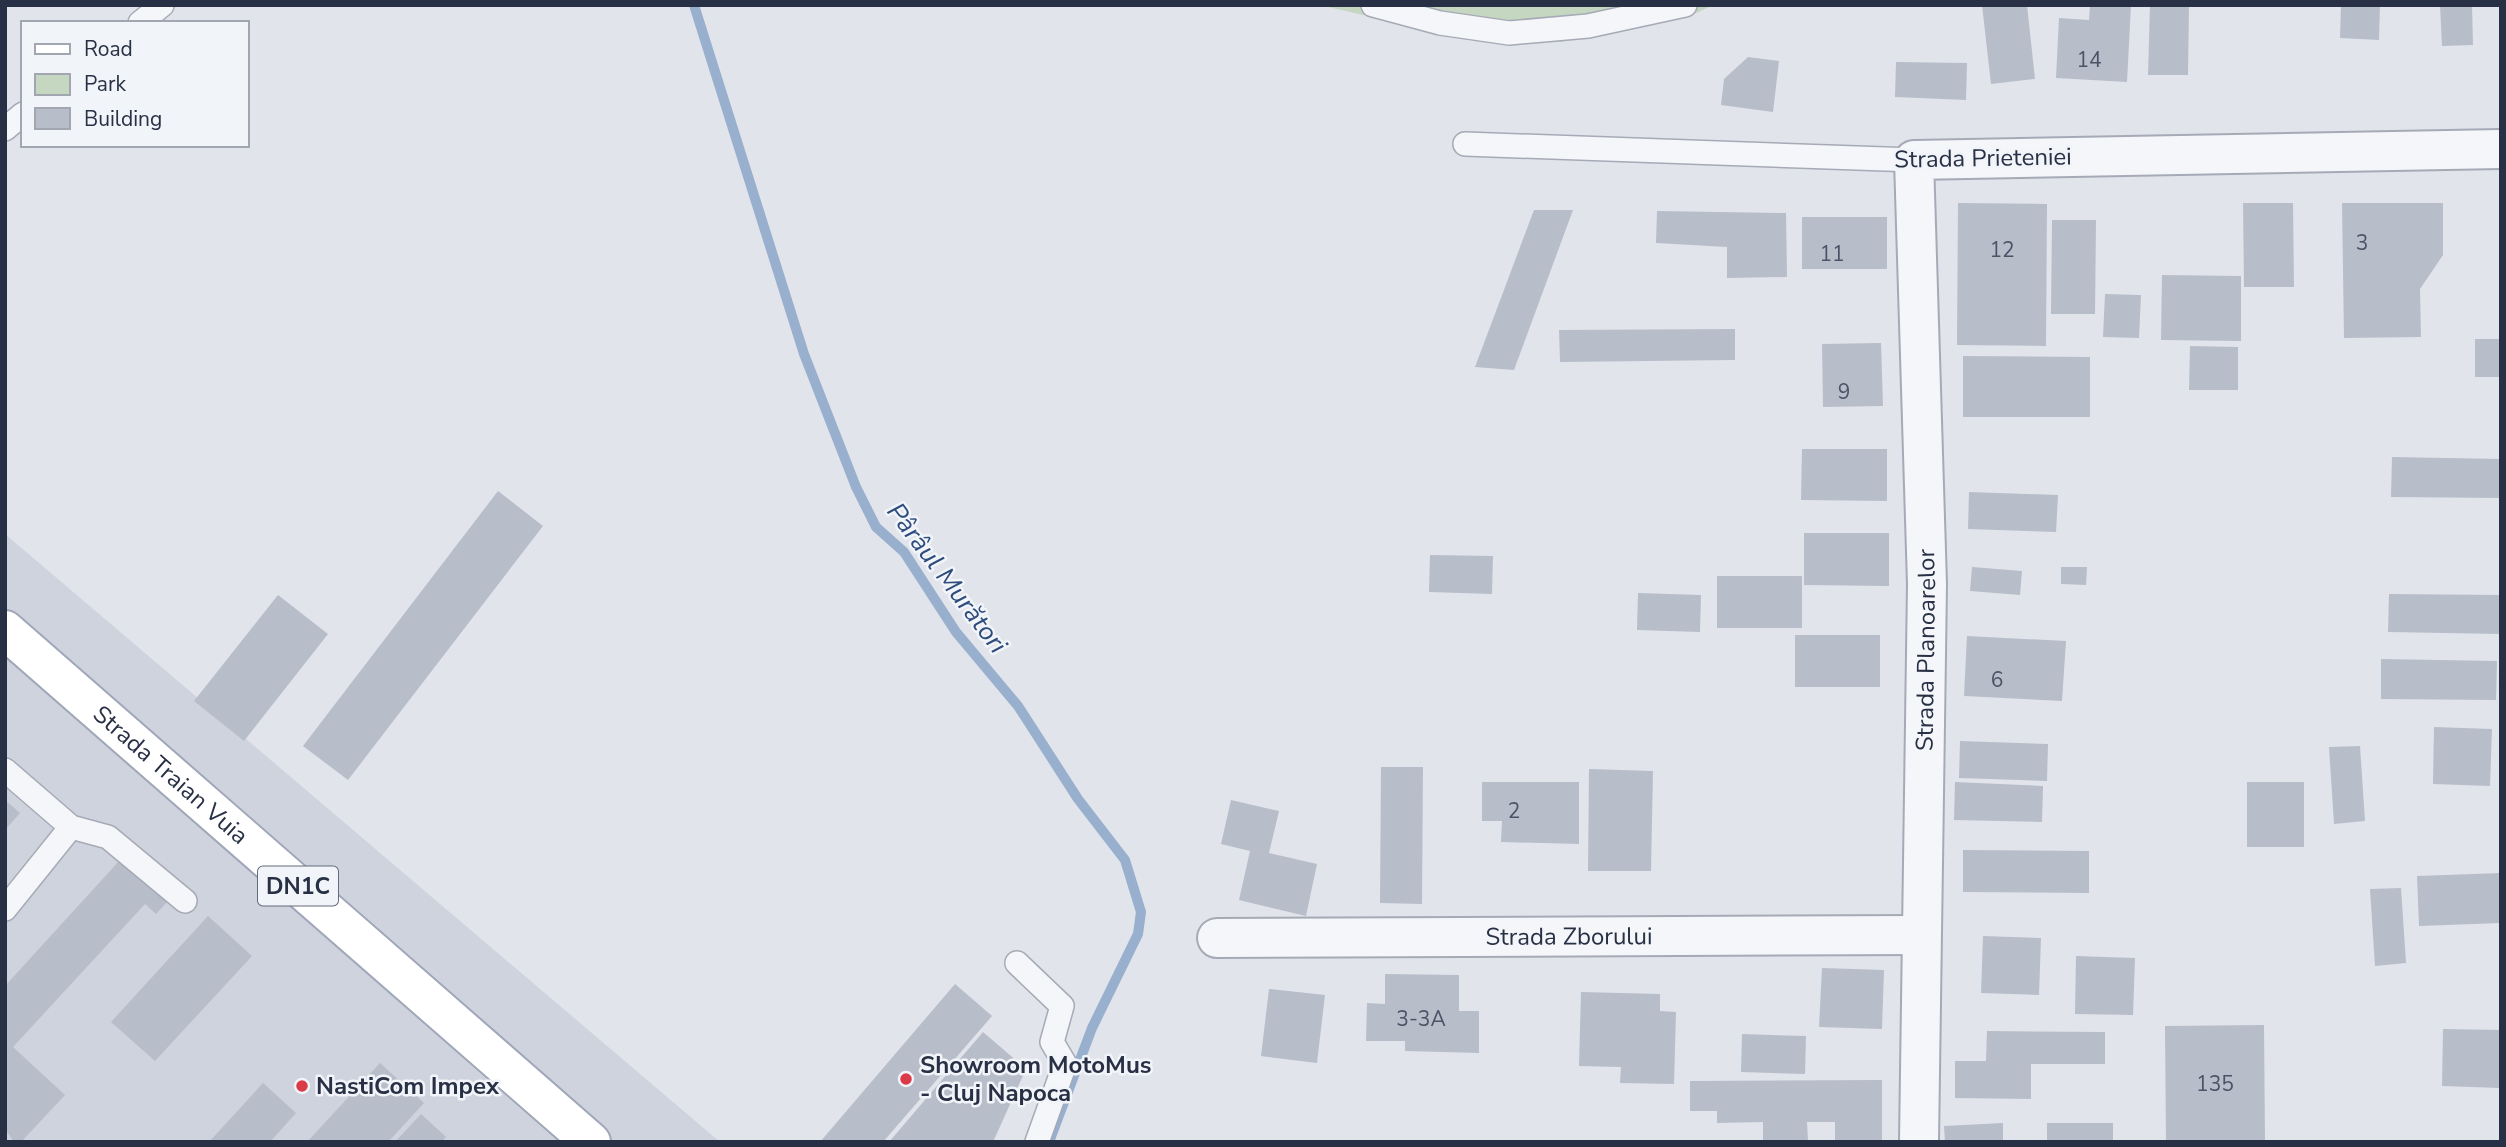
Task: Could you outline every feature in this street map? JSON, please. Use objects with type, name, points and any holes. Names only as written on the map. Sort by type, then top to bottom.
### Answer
[{"type":"main road","name":"Strada Traian Vuia","points":[[5,630],[591,1142]]},
{"type":"street","name":"Strada Prieteniei","points":[[1914,160],[2501,149]]},
{"type":"street","name":"Strada Planoarelor","points":[[1914,160],[1927,584],[1919,1142]]},
{"type":"street","name":"Strada Zborului","points":[[1217,937],[1920,935]]},
{"type":"lane","points":[[142,21],[162,5]]},
{"type":"lane","points":[[1373,5],[1440,23],[1509,33],[1588,26],[1685,5]]},
{"type":"lane","points":[[5,129],[21,116]]},
{"type":"lane","name":"Strada Prieteniei","points":[[1465,144],[1914,160]]},
{"type":"lane","points":[[5,770],[71,828],[108,837],[185,901]]},
{"type":"lane","points":[[5,909],[71,828]]},
{"type":"lane","points":[[1017,962],[1062,1006],[1052,1042],[1065,1064],[1037,1142]]},
{"type":"shaded area","points":[[5,534],[720,1142],[5,1142]]},
{"type":"green space","points":[[1320,5],[1713,5],[1688,17],[1561,42],[1481,38],[1436,32]]},
{"type":"building","points":[[1982,5],[2027,5],[2035,79],[1991,84]]},
{"type":"building","points":[[2090,5],[2131,5],[2127,82],[2056,78],[2059,18],[2089,20]]},
{"type":"building","points":[[2150,5],[2189,5],[2188,75],[2148,75]]},
{"type":"building","points":[[2341,5],[2380,5],[2379,40],[2340,38]]},
{"type":"building","points":[[2440,5],[2472,5],[2473,45],[2442,46]]},
{"type":"building","points":[[1748,57],[1779,61],[1773,112],[1721,105],[1724,79]]},
{"type":"building","points":[[1896,62],[1967,63],[1966,100],[1895,97]]},
{"type":"building","points":[[1958,203],[2047,204],[2046,346],[1957,345]]},
{"type":"building","points":[[2243,203],[2293,203],[2294,287],[2244,287]]},
{"type":"building","points":[[2342,203],[2443,203],[2443,255],[2420,289],[2421,337],[2344,338]]},
{"type":"building","points":[[1534,210],[1573,210],[1514,370],[1475,367]]},
{"type":"building","points":[[1657,211],[1786,213],[1787,277],[1727,278],[1727,247],[1656,243]]},
{"type":"building","points":[[1802,217],[1887,217],[1887,269],[1802,269]]},
{"type":"building","points":[[2052,220],[2096,220],[2095,314],[2051,314]]},
{"type":"building","points":[[2162,275],[2241,276],[2241,341],[2161,340]]},
{"type":"building","points":[[2105,294],[2141,295],[2139,338],[2103,337]]},
{"type":"building","points":[[1735,329],[1735,360],[1560,362],[1559,330]]},
{"type":"building","points":[[2475,339],[2501,339],[2501,377],[2475,377]]},
{"type":"building","points":[[1881,343],[1883,406],[1823,407],[1822,344]]},
{"type":"building","points":[[2190,346],[2238,347],[2238,390],[2189,390]]},
{"type":"building","points":[[1963,356],[2090,357],[2090,417],[1963,417]]},
{"type":"building","points":[[1802,449],[1887,449],[1887,501],[1801,500]]},
{"type":"building","points":[[2392,457],[2501,459],[2501,498],[2391,497]]},
{"type":"building","points":[[498,491],[543,526],[348,780],[303,746]]},
{"type":"building","points":[[1969,492],[2058,495],[2056,532],[1968,529]]},
{"type":"building","points":[[1804,533],[1889,533],[1889,586],[1804,585]]},
{"type":"building","points":[[1430,555],[1493,556],[1492,594],[1429,592]]},
{"type":"building","points":[[1972,567],[2022,571],[2020,595],[1970,591]]},
{"type":"building","points":[[2061,567],[2087,567],[2086,585],[2061,584]]},
{"type":"building","points":[[1717,576],[1802,576],[1802,628],[1717,628]]},
{"type":"building","points":[[1638,593],[1701,595],[1700,632],[1637,630]]},
{"type":"building","points":[[2389,594],[2501,595],[2501,634],[2388,632]]},
{"type":"building","points":[[278,595],[328,634],[244,741],[194,701]]},
{"type":"building","points":[[1795,635],[1880,635],[1880,687],[1795,687]]},
{"type":"building","points":[[1967,636],[2066,641],[2062,701],[1964,696]]},
{"type":"building","points":[[2381,659],[2497,661],[2496,700],[2381,699]]},
{"type":"building","points":[[2434,727],[2492,729],[2490,786],[2433,784]]},
{"type":"building","points":[[1960,741],[2048,744],[2047,781],[1959,778]]},
{"type":"building","points":[[2360,746],[2365,821],[2334,824],[2329,747]]},
{"type":"building","points":[[1381,767],[1423,767],[1422,904],[1380,903]]},
{"type":"building","points":[[1589,769],[1653,771],[1651,871],[1588,871]]},
{"type":"building","points":[[1482,782],[1579,782],[1579,844],[1501,842],[1502,821],[1482,821]]},
{"type":"building","points":[[1955,782],[2043,786],[2042,822],[1954,820]]},
{"type":"building","points":[[2247,782],[2304,782],[2304,847],[2247,847]]},
{"type":"building","points":[[5,800],[20,813],[5,830]]},
{"type":"building","points":[[1231,800],[1279,811],[1269,853],[1317,864],[1306,916],[1239,900],[1250,851],[1221,844]]},
{"type":"building","points":[[1963,850],[2089,851],[2089,893],[1963,892]]},
{"type":"building","points":[[120,860],[168,901],[156,914],[145,904],[13,1047],[65,1095],[21,1142],[14,1142],[5,1129],[5,986]]},
{"type":"building","points":[[2501,873],[2501,923],[2419,926],[2417,876]]},
{"type":"building","points":[[2401,888],[2406,963],[2375,966],[2370,889]]},
{"type":"building","points":[[208,916],[252,956],[155,1061],[111,1022]]},
{"type":"building","points":[[1983,936],[2041,938],[2039,995],[1981,993]]},
{"type":"building","points":[[2076,956],[2135,958],[2133,1015],[2075,1014]]},
{"type":"building","points":[[1822,968],[1884,970],[1882,1029],[1819,1027]]},
{"type":"building","points":[[1385,974],[1459,975],[1459,1011],[1479,1011],[1479,1053],[1405,1051],[1405,1041],[1366,1041],[1367,1003],[1385,1004]]},
{"type":"building","name":"Showroom MotoMus - Cluj Napoca","points":[[955,984],[992,1016],[883,1142],[820,1142]]},
{"type":"building","points":[[1269,989],[1325,995],[1317,1063],[1261,1056]]},
{"type":"building","points":[[1581,992],[1660,994],[1660,1011],[1676,1012],[1674,1084],[1620,1083],[1621,1067],[1579,1066]]},
{"type":"building","points":[[2264,1025],[2265,1142],[2166,1142],[2165,1026]]},
{"type":"building","points":[[2443,1029],[2501,1030],[2500,1088],[2442,1086]]},
{"type":"building","points":[[1987,1031],[2105,1032],[2105,1064],[2031,1064],[2031,1099],[1955,1098],[1955,1061],[1986,1061]]},
{"type":"building","points":[[983,1032],[1026,1069],[993,1142],[889,1142]]},
{"type":"building","points":[[1742,1034],[1806,1036],[1805,1074],[1741,1072]]},
{"type":"building","points":[[380,1063],[424,1103],[388,1142],[307,1142]]},
{"type":"building","points":[[1882,1080],[1882,1140],[1835,1141],[1835,1122],[1807,1122],[1808,1140],[1763,1141],[1763,1122],[1717,1123],[1717,1111],[1690,1111],[1690,1081]]},
{"type":"building","points":[[263,1083],[296,1113],[270,1142],[209,1142]]},
{"type":"building","points":[[421,1114],[446,1137],[441,1142],[395,1142]]},
{"type":"building","points":[[2003,1123],[2003,1142],[1945,1142],[1944,1126]]},
{"type":"building","points":[[2047,1123],[2113,1123],[2113,1142],[2047,1142]]},
{"type":"waterway","name":"Pârâul Murători","points":[[694,5],[804,354],[856,487],[876,527],[904,552],[956,632],[1018,706],[1078,799],[1125,860],[1141,912],[1138,934],[1092,1028],[1049,1142]]},
{"type":"place","name":"Showroom MotoMus - Cluj Napoca","points":[[906,1079]]},
{"type":"place","name":"NastiCom Impex","points":[[302,1086]]}]
